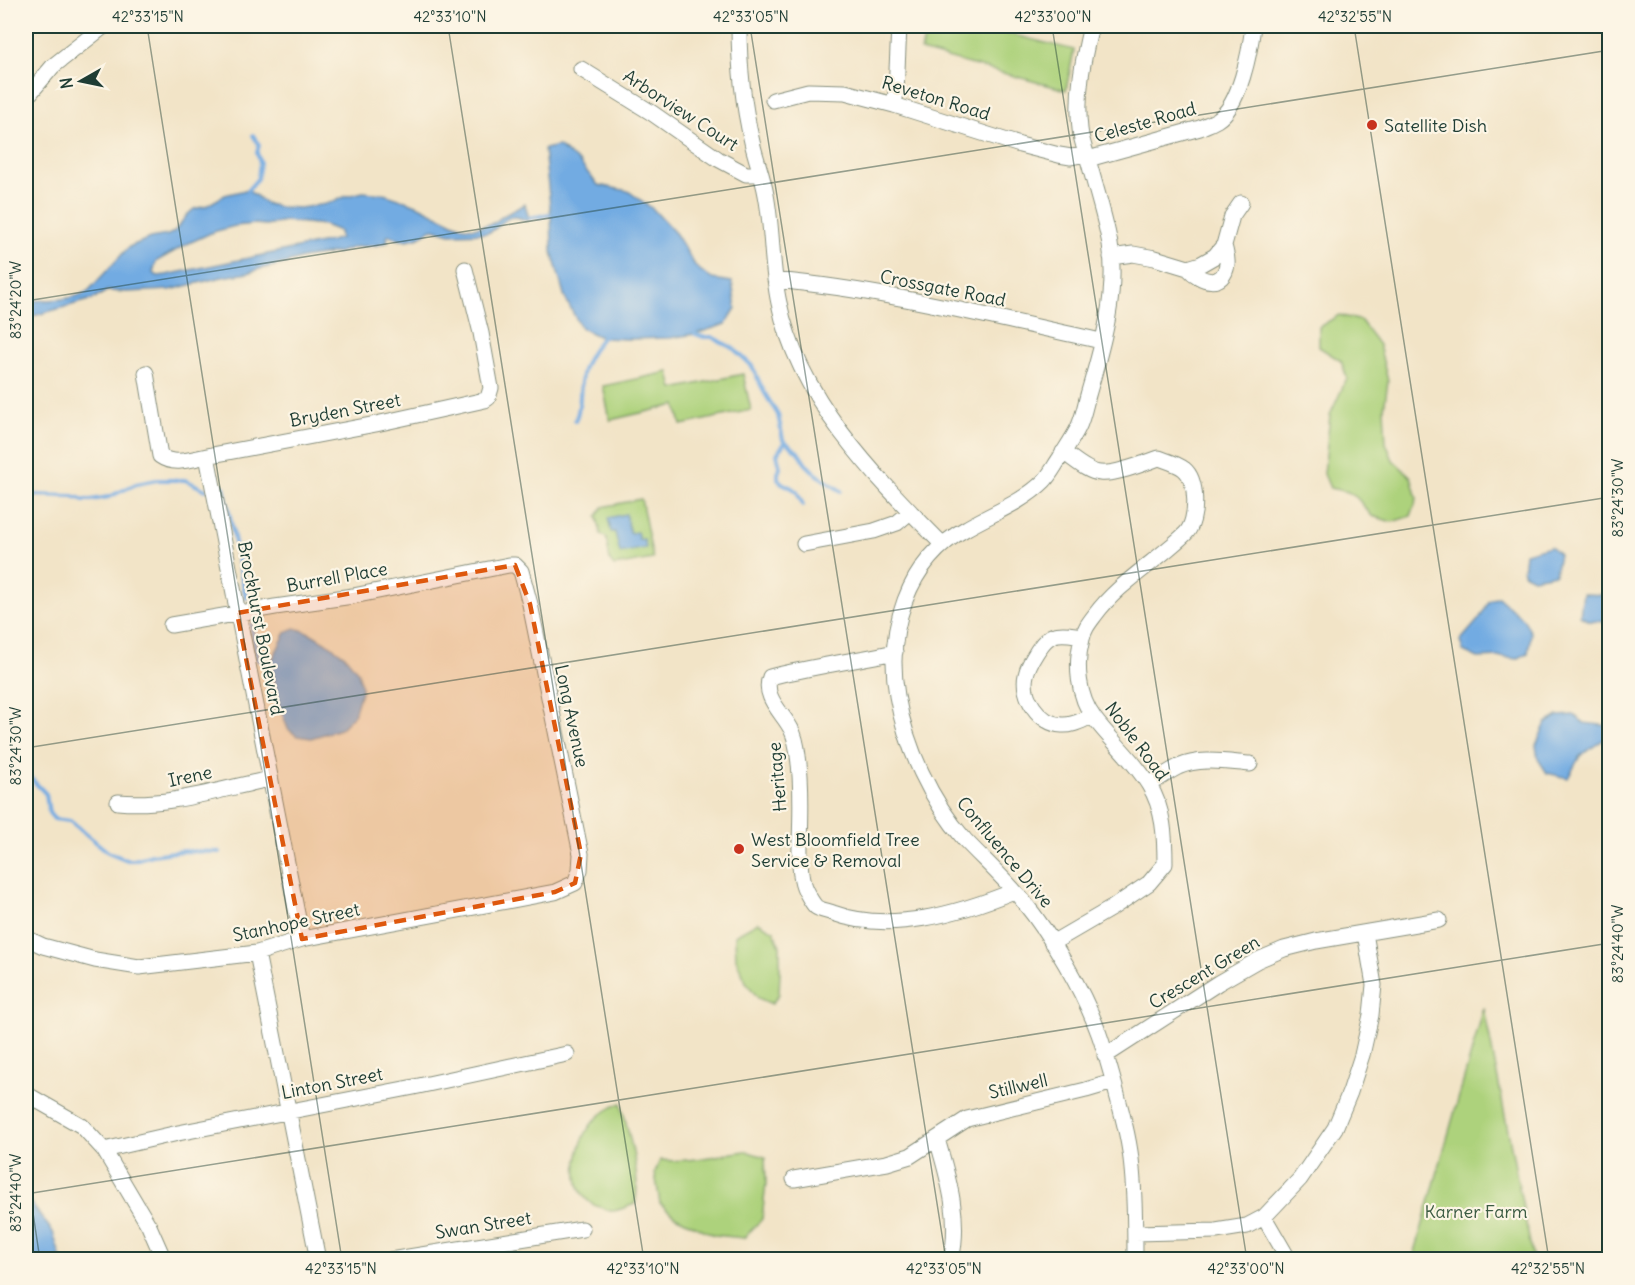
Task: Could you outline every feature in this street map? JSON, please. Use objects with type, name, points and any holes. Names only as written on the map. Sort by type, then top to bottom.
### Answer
[{"type":"street","points":[[26,99],[53,66],[104,26]]},
{"type":"street","points":[[739,26],[739,63],[744,106],[770,217],[775,280],[779,304],[790,340],[804,374],[844,436],[910,512],[942,544]]},
{"type":"street","points":[[894,105],[898,26]]},
{"type":"street","name":"Confluence Drive","points":[[1091,26],[1083,63],[1079,99],[1080,130],[1110,245],[1112,281],[1095,370],[1079,427],[1045,480],[1012,505],[964,529],[942,544],[929,558],[913,583],[900,612],[895,639],[894,671],[897,699],[905,728],[914,756],[928,786],[945,814],[964,838],[1024,901],[1067,967],[1099,1033],[1123,1117],[1132,1165],[1135,1260]]},
{"type":"street","name":"Celeste Road","points":[[1087,157],[1200,128],[1218,120],[1230,108],[1239,88],[1253,26]]},
{"type":"street","name":"Arborview Court","points":[[581,69],[652,113],[718,159],[746,174],[761,174]]},
{"type":"street","name":"Reveton Road","points":[[773,100],[808,91],[845,92],[1010,142],[1059,155],[1087,157]]},
{"type":"street","points":[[1188,268],[1215,256],[1224,245],[1232,216],[1241,203]]},
{"type":"street","points":[[1111,257],[1134,254],[1155,258],[1188,268],[1202,280],[1212,281],[1220,278],[1225,270],[1227,262],[1224,245]]},
{"type":"street","name":"Bryden Street","points":[[207,456],[376,424],[480,402],[488,398],[491,388],[488,366],[465,269]]},
{"type":"street","name":"Crossgate Road","points":[[775,280],[807,283],[926,303],[1101,341]]},
{"type":"street","points":[[146,373],[160,456],[175,462],[207,456]]},
{"type":"street","name":"Noble Road","points":[[1052,943],[1149,883],[1165,864],[1162,816],[1149,784],[1092,716],[1084,699],[1078,676],[1079,652],[1086,626],[1102,605],[1122,585],[1188,531],[1196,508],[1193,485],[1185,469],[1159,458],[1128,469],[1100,473],[1089,470],[1063,452]]},
{"type":"street","name":"Brockhurst Boulevard","points":[[207,456],[302,939]]},
{"type":"street","points":[[804,544],[874,531],[897,524],[910,512]]},
{"type":"street","name":"Burrell Place","points":[[171,625],[353,596],[509,565]]},
{"type":"street","name":"Long Avenue","points":[[509,565],[514,565],[520,572],[530,604],[581,854],[580,870],[575,883]]},
{"type":"street","points":[[1082,636],[1054,635],[1044,641],[1028,666],[1025,689],[1034,710],[1049,722],[1060,725],[1072,724],[1092,716]]},
{"type":"street","name":"Heritage","points":[[895,652],[770,677],[767,684],[768,693],[792,730],[798,757],[801,811],[800,863],[804,887],[815,906],[842,916],[869,921],[914,920],[948,913],[986,903],[1014,891]]},
{"type":"street","points":[[1149,784],[1178,767],[1193,762],[1250,764]]},
{"type":"street","name":"Irene","points":[[118,802],[135,804],[162,801],[270,779]]},
{"type":"street","name":"Stanhope Street","points":[[26,938],[43,946],[95,960],[140,967],[257,953],[302,939],[555,892],[575,883]]},
{"type":"street","name":"Crescent Green","points":[[1105,1056],[1258,960],[1284,949],[1316,941],[1439,920]]},
{"type":"street","points":[[1135,1233],[1215,1231],[1247,1226],[1264,1217],[1300,1179],[1335,1128],[1362,1055],[1371,1015],[1374,986],[1365,933]]},
{"type":"street","points":[[257,953],[318,1260]]},
{"type":"street","name":"Linton Street","points":[[104,1150],[567,1054]]},
{"type":"street","name":"Stillwell","points":[[794,1179],[887,1163],[910,1156],[967,1119],[1113,1082]]},
{"type":"street","points":[[26,1095],[82,1126],[104,1150],[149,1226],[164,1260]]},
{"type":"street","points":[[937,1139],[954,1214],[954,1248],[951,1260]]},
{"type":"street","points":[[1264,1217],[1289,1260]]},
{"type":"street","name":"Swan Street","points":[[390,1260],[582,1229]]},
{"type":"highlighted area","points":[[515,565],[530,604],[581,854],[575,883],[555,892],[302,939],[237,613]]},
{"type":"green space","points":[[927,26],[978,26],[1074,50],[1066,90],[921,51]]},
{"type":"green space","points":[[1339,315],[1361,321],[1379,345],[1388,381],[1384,409],[1386,443],[1393,460],[1411,477],[1417,499],[1411,516],[1392,522],[1372,516],[1357,498],[1348,492],[1330,488],[1324,474],[1330,415],[1347,378],[1341,361],[1319,347],[1319,327]]},
{"type":"green space","points":[[669,372],[673,389],[743,374],[751,410],[681,425],[676,405],[610,420],[603,386]]},
{"type":"green space","points":[[641,499],[653,559],[614,566],[610,561],[606,537],[601,535],[597,516],[603,507]]},
{"type":"green space","points":[[758,922],[774,931],[780,946],[779,994],[772,1004],[758,998],[746,982],[736,959],[735,935]]},
{"type":"green space","name":"Karner Farm","points":[[1484,1008],[1533,1259],[1413,1259]]},
{"type":"green space","points":[[621,1103],[633,1154],[637,1192],[635,1204],[610,1211],[588,1201],[581,1192],[577,1180],[578,1155],[587,1130],[594,1121],[610,1108]]},
{"type":"green space","points":[[745,1151],[765,1157],[766,1183],[762,1219],[744,1238],[714,1235],[675,1216],[660,1203],[655,1173],[660,1160],[692,1160]]},
{"type":"water","points":[[558,146],[579,162],[598,185],[628,191],[654,210],[676,234],[696,267],[712,279],[732,282],[736,308],[726,324],[695,334],[670,338],[602,338],[581,328],[565,298],[552,252],[551,215],[544,149]]},
{"type":"water","points":[[245,190],[267,204],[300,208],[326,204],[363,192],[384,194],[417,205],[455,224],[474,228],[494,223],[525,204],[529,219],[527,221],[514,217],[509,218],[487,233],[450,234],[434,229],[420,237],[406,240],[389,235],[388,242],[378,245],[354,247],[340,252],[302,258],[248,273],[170,290],[107,291],[93,299],[26,318],[26,302],[74,297],[82,294],[89,290],[129,247],[150,238],[174,232],[194,209],[206,206],[225,195]],"holes":[[[285,221],[324,225],[339,231],[340,238],[166,275],[158,276],[153,273],[157,261],[213,232],[235,226],[266,225]]]},
{"type":"water","points":[[626,514],[630,533],[637,532],[639,540],[644,539],[646,548],[620,553],[615,532],[611,532],[608,518]]},
{"type":"water","points":[[1550,546],[1559,554],[1555,574],[1533,578],[1523,573],[1525,553]]},
{"type":"water","points":[[1583,594],[1609,595],[1609,622],[1590,621],[1580,616]]},
{"type":"water","points":[[1498,597],[1524,620],[1531,633],[1528,653],[1517,659],[1478,658],[1463,651],[1460,641],[1479,619],[1489,601]]},
{"type":"water","points":[[295,628],[310,633],[345,656],[358,672],[362,688],[354,715],[340,729],[311,738],[297,736],[288,729],[279,705],[271,662],[286,632]]},
{"type":"water","points":[[1574,715],[1584,723],[1609,726],[1609,739],[1603,740],[1580,756],[1568,778],[1547,773],[1538,759],[1536,745],[1546,723],[1558,716]]},
{"type":"water","points":[[26,1197],[53,1232],[61,1259],[26,1259]]},
{"type":"waterway","points":[[248,190],[258,178],[260,162],[257,153],[259,145],[253,135]]},
{"type":"waterway","points":[[529,218],[554,214]]},
{"type":"waterway","points":[[694,332],[703,337],[712,337],[734,349],[752,366],[778,415],[783,440],[798,452],[816,474],[841,491]]},
{"type":"waterway","points":[[575,421],[579,410],[585,364],[605,334]]},
{"type":"waterway","points":[[785,442],[777,454],[780,468],[778,479],[797,492],[803,505]]},
{"type":"waterway","points":[[29,495],[73,496],[91,500],[109,497],[136,484],[157,480],[185,480],[206,490]]},
{"type":"waterway","points":[[224,487],[246,598]]},
{"type":"waterway","points":[[251,624],[257,659],[271,662]]},
{"type":"waterway","points":[[26,773],[46,794],[49,813],[54,819],[70,821],[108,852],[127,860],[182,851],[220,852]]},
{"type":"place","name":"Satellite Dish","points":[[1372,125]]},
{"type":"place","name":"West Bloomfield Tree Service & Removal","points":[[739,849]]}]
